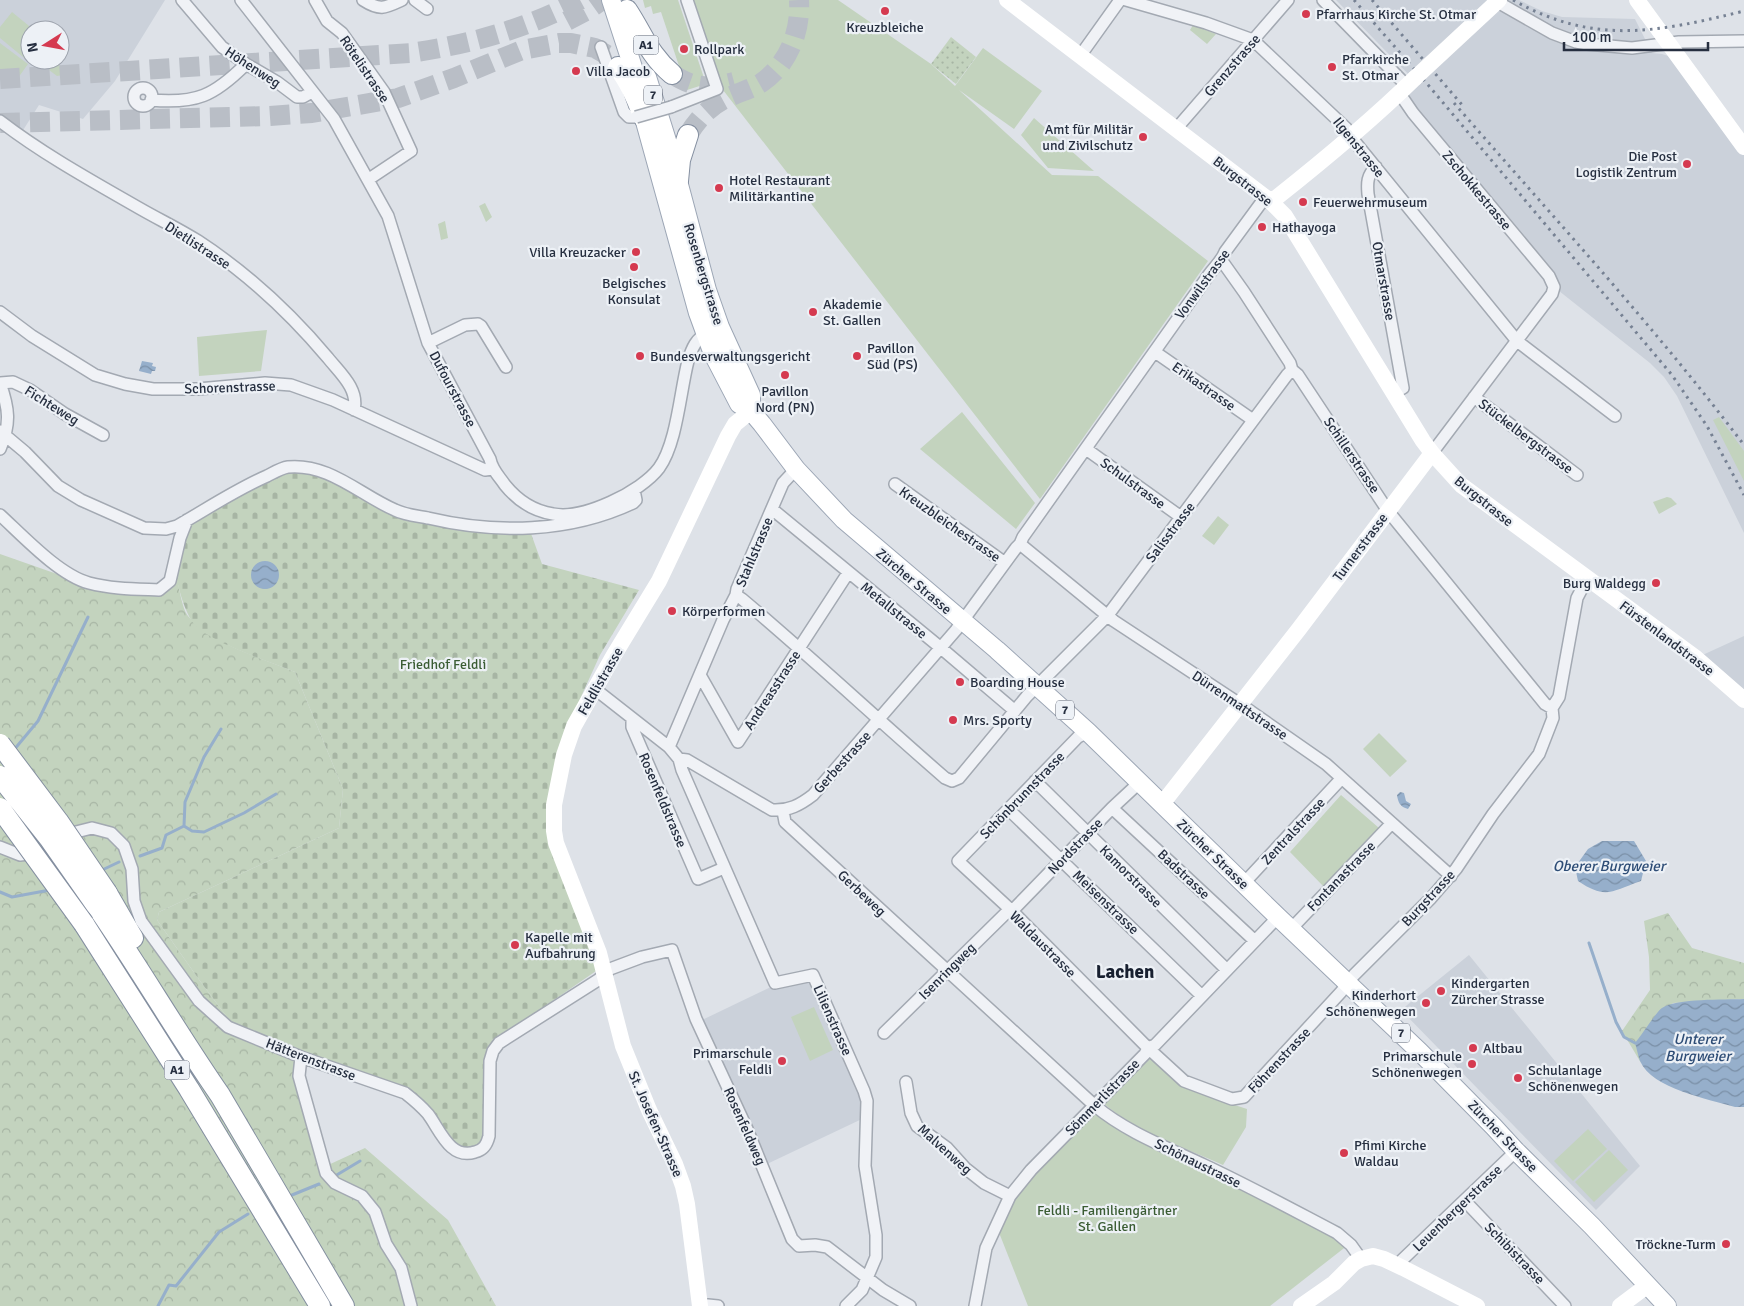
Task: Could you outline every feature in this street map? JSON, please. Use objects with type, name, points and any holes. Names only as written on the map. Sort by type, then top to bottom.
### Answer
[{"type":"highway","name":"A1","points":[[621,3],[653,56],[672,74]]},
{"type":"highway","name":"A1","points":[[618,67],[627,78],[635,94],[638,117]]},
{"type":"highway","points":[[678,181],[680,160],[688,135]]},
{"type":"highway","name":"A1","points":[[0,744],[44,802],[101,899],[140,971],[220,1095],[344,1306]]},
{"type":"highway","name":"A1","points":[[0,776],[48,838],[101,899]]},
{"type":"highway","name":"A1","points":[[0,808],[84,924],[159,1040],[320,1306]]},
{"type":"main road","name":"Rosenbergstrasse","points":[[621,3],[641,92],[638,117],[692,293],[751,395],[751,411]]},
{"type":"main road","name":"Rosenbergstrasse","points":[[621,3],[678,181],[704,282],[713,331]]},
{"type":"main road","name":"Zürcher Strasse","points":[[751,411],[796,469],[844,520],[1038,686],[1088,732],[1420,1052],[1592,1226],[1668,1306]]},
{"type":"street","name":"Höhenweg","points":[[182,0],[222,47],[246,64],[277,82],[297,97],[304,97],[312,92]]},
{"type":"street","name":"Dufourstrasse","points":[[241,0],[334,118],[369,180],[388,216],[428,342],[490,459],[492,469],[513,495],[525,505],[554,515],[585,511],[610,502],[634,490],[653,475],[668,452],[688,361],[695,343],[700,337],[713,331]]},
{"type":"street","name":"Rötelistrasse","points":[[315,0],[327,21],[342,33],[384,92],[411,151],[369,180]]},
{"type":"street","points":[[363,0],[380,8],[386,8],[402,0]]},
{"type":"street","points":[[415,0],[427,10]]},
{"type":"street","points":[[601,47],[626,116],[638,117],[717,89],[687,0]]},
{"type":"street","name":"Burgstrasse","points":[[1007,0],[1269,200],[1285,216],[1432,453],[1472,494],[1587,579],[1577,598],[1559,697],[1552,708],[1554,718],[1539,754],[1493,814],[1451,876],[1354,974],[1348,984]]},
{"type":"street","points":[[1080,56],[1120,0]]},
{"type":"street","name":"Ilgenstrasse","points":[[1126,0],[1206,23],[1253,40],[1335,116],[1517,341],[1615,416]]},
{"type":"street","name":"Grenzstrasse","points":[[1176,129],[1288,0]]},
{"type":"street","name":"Zschokkestrasse","points":[[1324,0],[1407,86],[1412,112],[1549,276],[1554,287]]},
{"type":"street","points":[[1494,0],[1552,33],[1576,42],[1632,48],[1668,42],[1744,40]]},
{"type":"street","name":"Vonwilstrasse","points":[[963,622],[1215,266],[1222,261],[1225,252],[1261,203],[1280,194],[1351,136],[1499,0]]},
{"type":"street","points":[[1637,0],[1744,147]]},
{"type":"street","points":[[151,100],[173,102],[193,100],[224,86],[246,64]]},
{"type":"street","name":"Dietlistrasse","points":[[0,121],[55,158],[198,241],[252,282],[309,336],[345,379],[354,393],[356,403],[354,410]]},
{"type":"street","name":"Otmarstrasse","points":[[1376,167],[1369,175],[1367,184],[1403,388],[1394,393]]},
{"type":"street","name":"Schillerstrasse","points":[[1222,261],[1290,363],[1292,370],[1298,375],[1388,511],[1545,704],[1552,708]]},
{"type":"street","name":"Turnerstrasse","points":[[1162,804],[1200,758],[1299,629],[1517,341],[1552,294],[1554,287]]},
{"type":"street","name":"Schorenstrasse","points":[[0,312],[70,361],[95,374],[125,384],[153,388],[182,389],[265,383],[291,385],[333,400],[485,470],[492,469]]},
{"type":"street","points":[[428,342],[465,325],[478,324],[506,366]]},
{"type":"street","name":"Erikastrasse","points":[[1155,352],[1252,420]]},
{"type":"street","name":"Salisstrasse","points":[[879,720],[945,778],[952,781],[959,778],[1014,711],[1108,616],[1252,420],[1286,375],[1292,370]]},
{"type":"street","name":"Fichteweg","points":[[0,383],[13,382],[30,390],[65,414],[103,436]]},
{"type":"street","points":[[0,383],[6,399],[8,414],[8,428],[3,434],[0,449]]},
{"type":"street","name":"Stückelbergstrasse","points":[[1474,397],[1577,474]]},
{"type":"street","name":"Feldlistrasse","points":[[604,974],[591,928],[556,843],[554,805],[569,738],[614,655],[660,581],[728,436],[735,424],[751,411]]},
{"type":"street","points":[[3,434],[25,452],[58,486],[81,500],[144,528],[166,529],[187,520],[239,489],[285,468],[307,467],[327,473],[396,511],[444,522],[496,528],[552,527],[581,522],[634,503],[636,500],[634,490]]},
{"type":"street","name":"Schulstrasse","points":[[1086,450],[1181,517]]},
{"type":"street","name":"Stahlstrasse","points":[[668,747],[736,595],[783,483],[796,469]]},
{"type":"street","name":"Kreuzbleichestrasse","points":[[895,484],[1005,563]]},
{"type":"street","name":"Metallstrasse","points":[[772,509],[942,648],[1014,711]]},
{"type":"street","points":[[0,516],[42,554],[65,571],[88,583],[119,588],[159,590],[170,581],[180,538],[187,520]]},
{"type":"street","name":"Dürrenmattstrasse","points":[[1020,544],[1100,611],[1326,764],[1451,876]]},
{"type":"street","name":"Andreasstrasse","points":[[700,675],[738,742],[848,573]]},
{"type":"street","name":"Fürstenlandstrasse","points":[[1587,579],[1702,663],[1744,700]]},
{"type":"street","points":[[736,595],[800,648],[879,720]]},
{"type":"street","name":"Gerbestrasse","points":[[783,811],[800,804],[813,795],[963,622]]},
{"type":"street","points":[[595,689],[668,747],[679,759],[687,760],[772,810],[783,811]]},
{"type":"street","name":"Rosenfeldstrasse","points":[[632,720],[632,727],[698,879],[724,868]]},
{"type":"street","name":"Schönbrunnstrasse","points":[[958,861],[1078,737],[1088,732]]},
{"type":"street","name":"Lilienstrasse","points":[[679,759],[682,770],[775,983],[813,975],[864,1091],[867,1101],[865,1166],[876,1235],[876,1257],[862,1290],[846,1306]]},
{"type":"street","name":"Zentralstrasse","points":[[1244,883],[1341,779]]},
{"type":"street","name":"Kamorstrasse","points":[[1035,781],[1227,970]]},
{"type":"street","name":"Nordstrasse","points":[[1012,912],[1087,833],[1140,782]]},
{"type":"street","name":"Badstrasse","points":[[1112,808],[1255,941]]},
{"type":"street","name":"Meisenstrasse","points":[[1008,809],[1202,996]]},
{"type":"street","name":"Gerbeweg","points":[[783,811],[785,822],[947,971]]},
{"type":"street","name":"Fontanastrasse","points":[[1285,923],[1391,824]]},
{"type":"street","name":"Hätterenstrasse","points":[[0,847],[20,855],[39,853],[65,835],[92,828],[111,833],[124,846],[127,854],[132,869],[134,901],[141,921],[199,1001],[228,1027],[301,1057],[405,1093],[429,1116],[452,1148],[462,1152],[474,1153],[485,1146],[489,1136],[490,1060],[493,1051],[499,1043],[598,980],[604,974]]},
{"type":"street","name":"Waldaustrasse","points":[[958,861],[1012,912],[1148,1048]]},
{"type":"street","name":"Isenringweg","points":[[884,1033],[1005,914],[1012,912]]},
{"type":"street","name":"Sömmerlistrasse","points":[[975,1306],[986,1248],[1010,1196],[1031,1170],[1148,1048],[1155,1045],[1255,941],[1285,923]]},
{"type":"street","name":"Rosenfeldweg","points":[[604,974],[610,969],[642,957],[672,950],[696,1019],[747,1129],[792,1240],[799,1246],[816,1245],[828,1247],[882,1290],[910,1306]]},
{"type":"street","name":"Schönaustrasse","points":[[947,971],[1113,1121],[1205,1165],[1337,1233],[1351,1245],[1361,1259]]},
{"type":"street","name":"St. Josefen-Strasse","points":[[604,974],[623,1046],[645,1102],[675,1164],[683,1186],[701,1306]]},
{"type":"street","name":"Föhrenstrasse","points":[[1148,1048],[1184,1081],[1232,1099],[1244,1098],[1348,984]]},
{"type":"street","points":[[301,1057],[299,1076],[326,1174],[335,1183],[362,1196],[376,1212],[386,1244],[401,1268],[411,1306]]},
{"type":"street","name":"Malvenweg","points":[[906,1082],[911,1113],[917,1126],[947,1148],[965,1168],[984,1183],[1010,1196]]},
{"type":"street","name":"Leuenbergerstrasse","points":[[1399,1266],[1402,1260],[1516,1151]]},
{"type":"street","name":"Schibistrasse","points":[[1465,1201],[1565,1306]]},
{"type":"street","points":[[1300,1306],[1328,1287],[1350,1266],[1361,1259],[1372,1256],[1399,1266],[1477,1306]]},
{"type":"street","points":[[1620,1306],[1648,1285]]},
{"type":"street","points":[[701,1306],[718,1306]]},
{"type":"shaded area","points":[[0,0],[165,0],[115,81],[83,119],[39,105],[20,135],[0,121]]},
{"type":"shaded area","points":[[1336,0],[1519,0],[1542,11],[1562,17],[1635,19],[1652,53],[1681,60],[1744,147],[1744,533],[1677,396],[1664,377],[1650,363],[1554,287],[1400,94],[1413,79]]},
{"type":"shaded area","points":[[1744,636],[1744,702],[1696,658]]},
{"type":"shaded area","name":"Schulanlage Schönenwegen","points":[[1469,955],[1640,1166],[1596,1210],[1401,1010]]},
{"type":"shaded area","name":"Primarschule Feldli","points":[[809,982],[865,1102],[864,1118],[767,1164],[700,1021],[775,985]]},
{"type":"green space","name":"Rollpark","points":[[643,0],[678,0],[706,84],[687,90],[661,12],[653,14],[651,6],[645,8]]},
{"type":"green space","name":"Kreuzbleiche","points":[[693,0],[838,0],[931,64],[955,86],[983,48],[1042,91],[1014,129],[959,90],[1052,175],[1098,176],[1208,261],[1040,499],[723,90]]},
{"type":"green space","points":[[12,12],[22,20],[20,20],[20,54],[0,38],[0,27]]},
{"type":"green space","points":[[1193,25],[1216,34],[1207,44],[1190,30]]},
{"type":"green space","points":[[951,37],[976,57],[956,84],[931,64]]},
{"type":"green space","points":[[0,43],[20,58],[20,70],[24,70],[13,85],[0,76]]},
{"type":"green space","points":[[49,70],[62,70],[63,75],[57,76]]},
{"type":"green space","points":[[1034,118],[1094,171],[1048,168],[1021,135]]},
{"type":"green space","points":[[485,203],[492,217],[486,222],[479,206]]},
{"type":"green space","points":[[445,221],[448,238],[441,240],[438,224]]},
{"type":"green space","points":[[267,330],[261,371],[199,376],[197,337]]},
{"type":"green space","points":[[962,412],[1035,503],[1016,529],[920,449]]},
{"type":"green space","points":[[1719,417],[1744,451],[1744,481],[1713,420]]},
{"type":"green space","name":"Friedhof Feldli","points":[[307,467],[396,511],[529,528],[542,564],[639,590],[600,655],[575,710],[554,818],[591,928],[596,971],[496,1040],[485,1137],[477,1148],[474,1149],[458,1148],[428,1108],[233,1025],[157,920],[159,912],[339,828],[343,789],[295,672],[242,652],[215,639],[195,625],[184,605],[175,571],[176,554],[187,520],[259,479]]},
{"type":"green space","points":[[1667,497],[1677,504],[1659,514],[1653,502]]},
{"type":"green space","points":[[1218,516],[1229,525],[1214,545],[1202,536]]},
{"type":"green space","points":[[0,554],[77,581],[159,590],[175,563],[183,606],[188,616],[198,626],[223,642],[295,672],[343,789],[339,828],[159,912],[157,920],[233,1025],[296,1051],[326,1166],[365,1148],[448,1220],[496,1306],[0,1306]]},
{"type":"green space","points":[[1379,733],[1407,761],[1390,777],[1363,749]]},
{"type":"green space","points":[[1341,795],[1379,828],[1324,887],[1290,852]]},
{"type":"green space","points":[[1668,913],[1692,948],[1744,963],[1744,999],[1673,1003],[1636,1043],[1641,1063],[1622,1031],[1650,990],[1649,957],[1644,921]]},
{"type":"green space","points":[[814,1007],[833,1050],[810,1061],[791,1017]]},
{"type":"green space","points":[[1152,1057],[1178,1083],[1204,1095],[1247,1109],[1246,1127],[1223,1165],[1145,1130],[1103,1103]]},
{"type":"green space","name":"Feldli - Familiengärtner St. Gallen","points":[[1094,1105],[1348,1245],[1270,1306],[1028,1306],[996,1225],[1010,1196]]},
{"type":"green space","points":[[1588,1129],[1607,1149],[1573,1181],[1554,1161]]},
{"type":"green space","points":[[1609,1150],[1628,1170],[1594,1202],[1575,1182]]},
{"type":"water","points":[[142,361],[153,363],[152,366],[156,367],[155,371],[152,371],[151,374],[139,371]]},
{"type":"water","points":[[265,561],[275,565],[279,575],[275,585],[265,589],[255,585],[251,575],[255,565]]},
{"type":"water","points":[[1400,792],[1404,793],[1406,801],[1411,804],[1408,809],[1401,806],[1399,802],[1397,795]]},
{"type":"water","name":"Oberer Burgweier","points":[[1602,841],[1634,841],[1646,861],[1641,881],[1616,890],[1603,892],[1578,881],[1575,867],[1588,849]]},
{"type":"water","name":"Unterer Burgweier","points":[[1744,999],[1744,1107],[1735,1107],[1682,1092],[1656,1079],[1646,1071],[1640,1061],[1635,1043],[1662,1008],[1689,1001]]},
{"type":"waterway","points":[[13,751],[38,721],[88,617]]},
{"type":"waterway","points":[[184,826],[185,802],[204,757],[221,729]]},
{"type":"waterway","points":[[140,856],[162,848],[166,835],[184,826],[192,831],[204,832],[244,813],[276,794]]},
{"type":"waterway","points":[[100,871],[119,862]]},
{"type":"waterway","points":[[0,892],[12,897],[50,890]]},
{"type":"waterway","points":[[1589,943],[1616,1022],[1624,1037],[1635,1043]]},
{"type":"waterway","points":[[335,1176],[360,1161]]},
{"type":"waterway","points":[[292,1195],[319,1184]]},
{"type":"waterway","points":[[158,1306],[169,1285],[176,1286],[219,1232],[248,1214]]},
{"type":"tunnel","points":[[0,79],[411,53],[455,45],[498,34],[540,19],[580,0]]},
{"type":"tunnel","points":[[567,21],[602,0]]},
{"type":"tunnel","points":[[688,135],[696,123],[711,108],[722,100],[761,83],[779,67],[795,36],[798,24],[799,0]]},
{"type":"tunnel","points":[[0,123],[269,116],[312,113],[398,98],[454,78],[522,50],[559,43],[571,43],[595,48],[607,55],[616,65]]},
{"type":"tunnel","points":[[672,74],[694,85],[716,86],[734,82]]},
{"type":"railway","points":[[1354,0],[1429,86],[1672,375],[1707,426],[1744,495]]},
{"type":"railway","points":[[1372,0],[1463,106]]},
{"type":"railway","points":[[1513,0],[1543,15],[1572,24],[1599,29],[1627,31],[1683,25],[1744,11]]},
{"type":"railway","points":[[1454,103],[1639,314],[1744,445]]},
{"type":"place","name":"Kreuzbleiche","points":[[885,11]]},
{"type":"place","name":"Pfarrhaus Kirche St. Otmar","points":[[1306,14]]},
{"type":"place","name":"Rollpark","points":[[684,49]]},
{"type":"place","name":"Pfarrkirche St. Otmar","points":[[1332,67]]},
{"type":"place","name":"Villa Jacob","points":[[576,71]]},
{"type":"place","name":"Amt für Militär und Zivilschutz","points":[[1143,137]]},
{"type":"place","name":"Die Post Logistik Zentrum","points":[[1687,164]]},
{"type":"place","name":"Hotel Restaurant Militärkantine","points":[[719,188]]},
{"type":"place","name":"Feuerwehrmuseum","points":[[1303,202]]},
{"type":"place","name":"Hathayoga","points":[[1262,227]]},
{"type":"place","name":"Villa Kreuzacker","points":[[636,252]]},
{"type":"place","name":"Belgisches Konsulat","points":[[634,267]]},
{"type":"place","name":"Akademie St. Gallen","points":[[813,312]]},
{"type":"place","name":"Bundesverwaltungsgericht","points":[[640,356]]},
{"type":"place","name":"Pavillon Süd (PS)","points":[[857,356]]},
{"type":"place","name":"Pavillon Nord (PN)","points":[[785,375]]},
{"type":"place","name":"Burg Waldegg","points":[[1656,583]]},
{"type":"place","name":"Körperformen","points":[[672,611]]},
{"type":"place","name":"Boarding House","points":[[960,682]]},
{"type":"place","name":"Mrs. Sporty","points":[[953,720]]},
{"type":"place","name":"Kapelle mit Aufbahrung","points":[[515,945]]},
{"type":"place","name":"Kindergarten Zürcher Strasse","points":[[1441,991]]},
{"type":"place","name":"Kinderhort Schönenwegen","points":[[1426,1003]]},
{"type":"place","name":"Altbau","points":[[1473,1048]]},
{"type":"place","name":"Primarschule Feldli","points":[[782,1061]]},
{"type":"place","name":"Primarschule Schönenwegen","points":[[1472,1064]]},
{"type":"place","name":"Schulanlage Schönenwegen","points":[[1518,1078]]},
{"type":"place","name":"Pfimi Kirche Waldau","points":[[1344,1153]]},
{"type":"place","name":"Tröckne-Turm","points":[[1726,1244]]},
{"type":"district","name":"Lachen","points":[[1125,971]]}]
